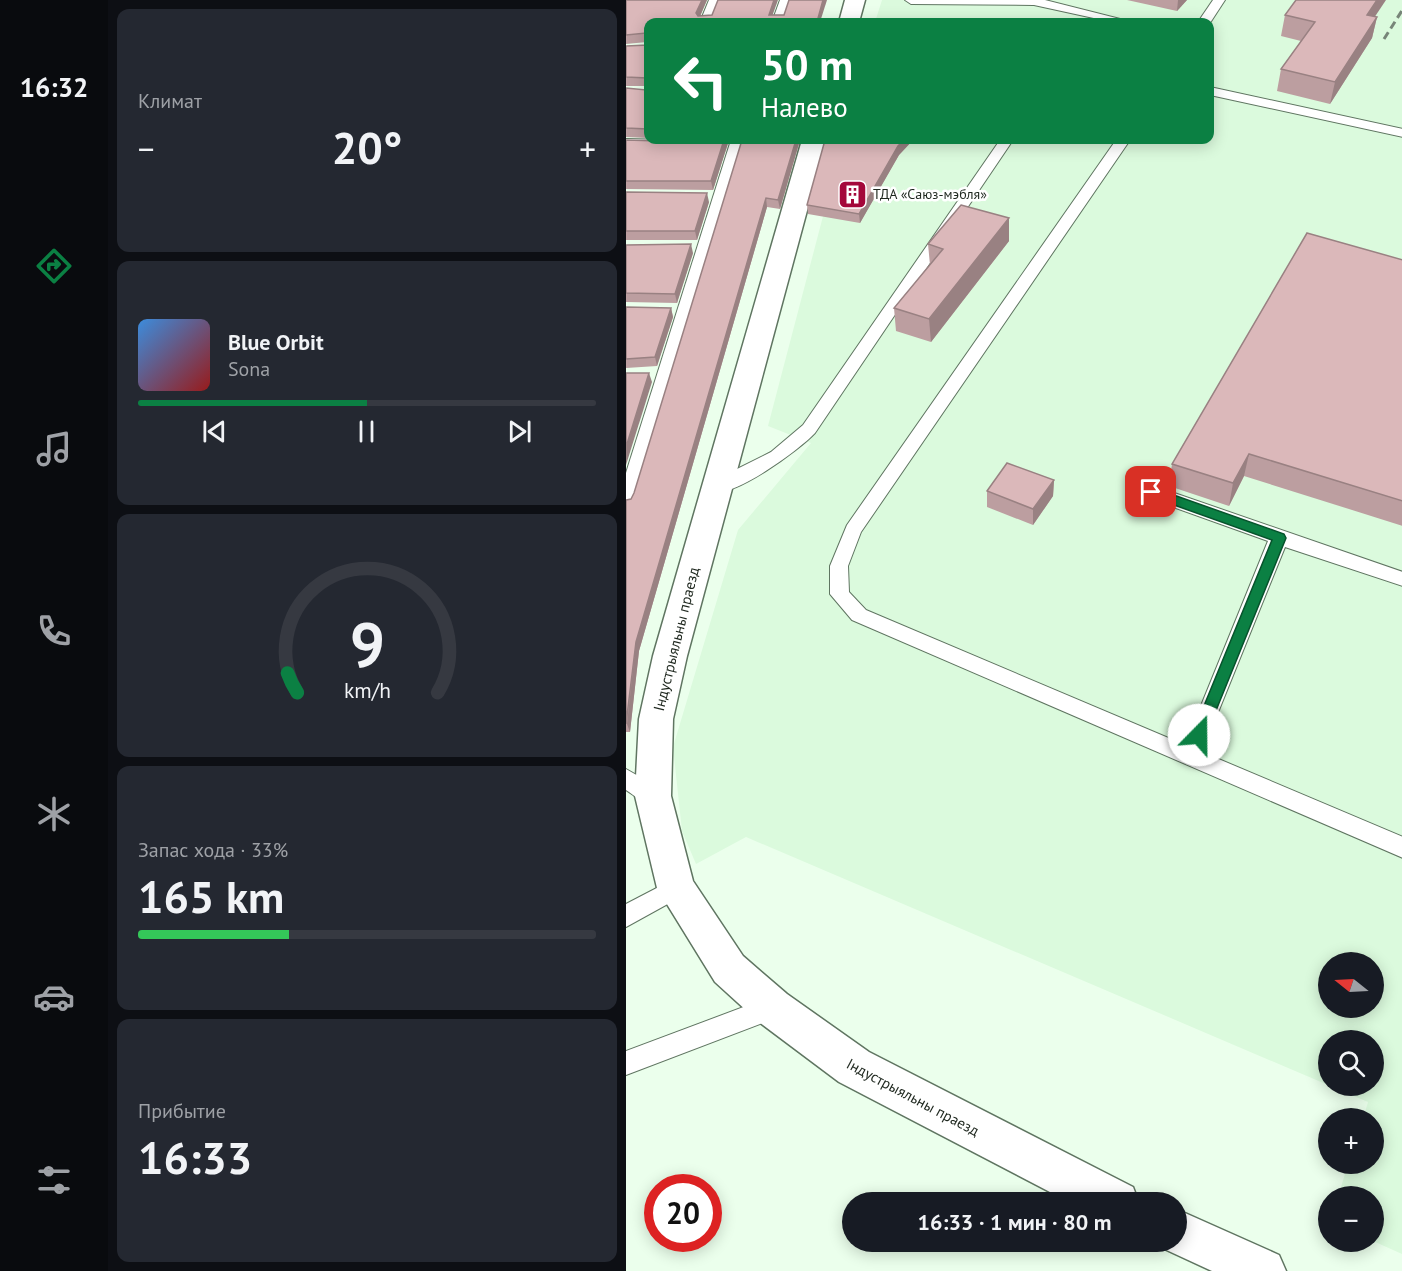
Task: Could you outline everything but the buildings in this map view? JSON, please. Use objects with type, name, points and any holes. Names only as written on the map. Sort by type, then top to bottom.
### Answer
[{"type":"street","points":[[850,18],[855,0]]},
{"type":"street","name":"Індустрыяльны праезд","points":[[813,144],[670,656],[640,787],[676,888],[729,969],[773,1008],[854,1067],[1096,1192]]},
{"type":"street","points":[[1187,1236],[1263,1271]]},
{"type":"lane","points":[[708,18],[715,0]]},
{"type":"lane","points":[[779,18],[786,0]]},
{"type":"lane","points":[[911,0],[1034,1],[1108,18]]},
{"type":"lane","points":[[1207,18],[1219,0]]},
{"type":"lane","points":[[1214,92],[1403,133]]},
{"type":"lane","points":[[626,143],[644,144]]},
{"type":"lane","points":[[626,501],[665,374],[678,310],[713,196],[736,144]]},
{"type":"lane","points":[[717,486],[777,459],[793,448],[809,429],[1003,144]]},
{"type":"lane","points":[[1120,144],[853,530],[839,566],[839,594],[859,615],[1403,848]]},
{"type":"lane","points":[[646,374],[665,374]]},
{"type":"lane","points":[[626,444],[644,444]]},
{"type":"lane","points":[[1151,492],[1403,579]]},
{"type":"lane","points":[[1190,757],[1279,538]]},
{"type":"lane","points":[[626,916],[676,888]]},
{"type":"lane","points":[[626,1063],[773,1008]]},
{"type":"shaded area","points":[[882,0],[1402,0],[1402,1254],[1384,1246],[1384,1186],[1341,1186],[1345,1174],[1384,1174],[1384,1108],[1366,1108],[1368,1102],[1354,1096],[1384,1096],[1384,1030],[1318,1030],[1318,1081],[746,837],[696,864],[682,831],[673,747],[738,530],[811,443],[768,426],[842,144],[1214,144],[1214,18],[876,18]]},
{"type":"railway","points":[[1384,39],[1403,9]]},
{"type":"place","name":"ТДА «Саюз-мэбля»","points":[[852,194]]},
{"type":"route","points":[[1151,492],[1279,538],[1199,735]]}]
